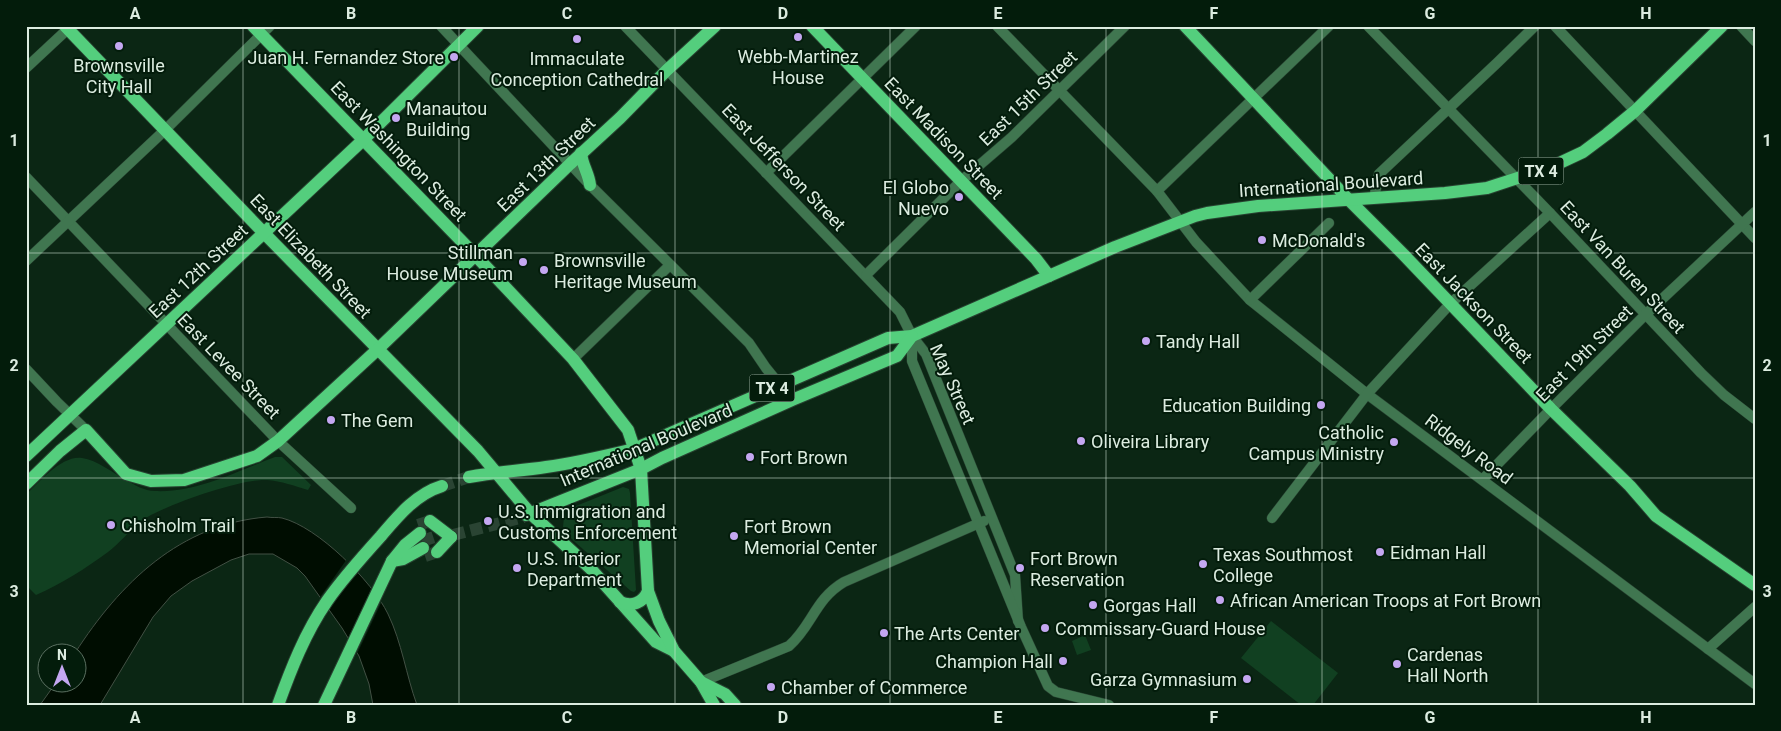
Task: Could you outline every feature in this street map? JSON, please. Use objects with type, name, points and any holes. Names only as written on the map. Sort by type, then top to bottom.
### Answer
[{"type":"main road","name":"East 12th Street","points":[[26,456],[363,140],[478,26]]},
{"type":"main road","name":"East 13th Street","points":[[86,430],[126,474],[151,481],[184,480],[257,456],[278,441],[377,350],[715,26]]},
{"type":"main road","name":"East Madison Street","points":[[812,26],[1036,259],[1049,276]]},
{"type":"main road","name":"East Jackson Street","points":[[1185,26],[1349,200],[1551,409],[1630,486],[1656,516],[1755,585]]},
{"type":"main road","name":"International Boulevard","points":[[469,477],[596,459],[634,448],[888,338],[912,336],[1049,276],[1181,221],[1207,213],[1233,209],[1446,193],[1478,189],[1517,180],[1583,152],[1607,134],[1635,111],[1722,26]]},
{"type":"main road","name":"East Elizabeth Street","points":[[68,27],[377,350],[478,451],[527,515],[590,568],[656,642],[674,651]]},
{"type":"main road","name":"East Washington Street","points":[[262,29],[363,140],[573,359],[628,430],[641,469],[648,591],[659,621],[674,651]]},
{"type":"main road","points":[[581,153],[582,164],[590,179],[590,185]]},
{"type":"main road","name":"International Boulevard","points":[[527,515],[641,469],[792,400],[897,356],[912,336]]},
{"type":"main road","points":[[26,484],[60,451],[86,430]]},
{"type":"main road","points":[[278,705],[292,669],[317,617],[343,579],[418,498],[432,489],[442,486]]},
{"type":"main road","points":[[324,705],[392,561],[428,539],[452,536],[428,539]]},
{"type":"main road","points":[[620,602],[628,605],[637,603],[644,598],[648,591]]},
{"type":"main road","points":[[674,651],[701,682],[714,705]]},
{"type":"main road","points":[[701,682],[725,694],[735,705]]},
{"type":"street","points":[[440,26],[590,185],[749,343],[792,400]]},
{"type":"street","name":"East Jefferson Street","points":[[625,26],[866,275],[900,312],[912,336]]},
{"type":"street","points":[[766,173],[916,26]]},
{"type":"street","name":"Ridgely Road","points":[[997,26],[1157,191],[1196,242],[1250,300],[1367,394],[1755,684]]},
{"type":"street","name":"East 15th Street","points":[[866,275],[961,181],[1012,137],[1125,26]]},
{"type":"street","points":[[1157,191],[1329,26]]},
{"type":"street","name":"East Van Buren Street","points":[[1368,26],[1550,213],[1701,373],[1724,395],[1755,419]]},
{"type":"street","points":[[1374,198],[1378,174],[1535,26]]},
{"type":"street","points":[[1555,26],[1755,238]]},
{"type":"street","points":[[1740,26],[1755,41]]},
{"type":"street","points":[[26,68],[68,27]]},
{"type":"street","points":[[26,262],[165,130],[262,29]]},
{"type":"street","name":"East Levee Street","points":[[26,177],[278,441],[351,508]]},
{"type":"street","name":"East 19th Street","points":[[1483,479],[1645,315],[1755,212]]},
{"type":"street","points":[[1272,518],[1367,394],[1450,304],[1550,213]]},
{"type":"street","points":[[1250,300],[1329,223]]},
{"type":"street","points":[[573,359],[670,265]]},
{"type":"street","name":"May Street","points":[[912,336],[926,354],[1015,574],[1018,620]]},
{"type":"street","name":"May Street","points":[[912,336],[912,361],[980,523],[1018,620],[1048,686],[1056,692],[1109,705]]},
{"type":"street","points":[[26,369],[86,430]]},
{"type":"street","points":[[701,682],[789,646],[800,636],[826,595],[833,588],[992,517]]},
{"type":"street","points":[[1708,649],[1755,607]]},
{"type":"green space","points":[[275,457],[282,457],[311,485],[308,490],[267,480],[240,483],[202,494],[166,508],[141,521],[108,552],[55,586],[36,595],[26,585],[26,495],[59,465],[74,458],[88,459],[147,490],[171,491],[201,485]]},
{"type":"green space","points":[[623,487],[629,489],[630,493],[636,590],[634,592],[576,543],[563,527],[564,517],[571,508]]},
{"type":"green space","points":[[1271,621],[1338,673],[1313,705],[1301,705],[1241,658]]},
{"type":"green space","points":[[1085,635],[1091,650],[1077,655],[1072,641]]},
{"type":"shaded area","points":[[267,517],[282,518],[296,523],[312,532],[357,571],[380,601],[393,625],[417,705],[373,705],[369,684],[359,656],[342,628],[305,576],[297,568],[273,554],[249,554],[231,560],[192,581],[171,596],[153,617],[100,705],[40,705],[48,694],[88,694],[88,644],[81,644],[112,603],[133,581],[155,561],[180,545],[207,531],[236,522]]},
{"type":"pier","points":[[347,559],[358,570],[327,613],[318,600]]},
{"type":"pier","points":[[372,587],[382,601],[356,656],[347,640]]},
{"type":"tunnel","points":[[442,486],[469,477]]},
{"type":"tunnel","points":[[453,535],[524,517]]},
{"type":"tunnel","points":[[418,525],[430,521]]},
{"type":"tunnel","points":[[422,541],[434,537]]},
{"type":"tunnel","points":[[425,556],[437,552]]},
{"type":"place","name":"Webb-Martinez House","points":[[798,37]]},
{"type":"place","name":"Immaculate Conception Cathedral","points":[[577,39]]},
{"type":"place","name":"Brownsville City Hall","points":[[119,46]]},
{"type":"place","name":"Juan H. Fernandez Store","points":[[454,57]]},
{"type":"place","name":"Manautou Building","points":[[396,118]]},
{"type":"place","name":"El Globo Nuevo","points":[[959,197]]},
{"type":"place","name":"McDonald's","points":[[1262,240]]},
{"type":"place","name":"Stillman House Museum","points":[[523,262]]},
{"type":"place","name":"Brownsville Heritage Museum","points":[[544,270]]},
{"type":"place","name":"Tandy Hall","points":[[1146,341]]},
{"type":"place","name":"Education Building","points":[[1321,405]]},
{"type":"place","name":"The Gem","points":[[331,420]]},
{"type":"place","name":"Oliveira Library","points":[[1081,441]]},
{"type":"place","name":"Catholic Campus Ministry","points":[[1394,442]]},
{"type":"place","name":"Fort Brown","points":[[750,457]]},
{"type":"place","name":"U.S. Immigration and Customs Enforcement","points":[[488,521]]},
{"type":"place","name":"Chisholm Trail","points":[[111,525]]},
{"type":"place","name":"Fort Brown Memorial Center","points":[[734,536]]},
{"type":"place","name":"Eidman Hall","points":[[1380,552]]},
{"type":"place","name":"Texas Southmost College","points":[[1203,564]]},
{"type":"place","name":"U.S. Interior Department","points":[[517,568]]},
{"type":"place","name":"Fort Brown Reservation","points":[[1020,568]]},
{"type":"place","name":"African American Troops at Fort Brown","points":[[1220,600]]},
{"type":"place","name":"Gorgas Hall","points":[[1093,605]]},
{"type":"place","name":"Commissary-Guard House","points":[[1045,628]]},
{"type":"place","name":"The Arts Center","points":[[884,633]]},
{"type":"place","name":"Champion Hall","points":[[1063,661]]},
{"type":"place","name":"Cardenas Hall North","points":[[1397,664]]},
{"type":"place","name":"Garza Gymnasium","points":[[1247,679]]},
{"type":"place","name":"Chamber of Commerce","points":[[771,687]]}]
